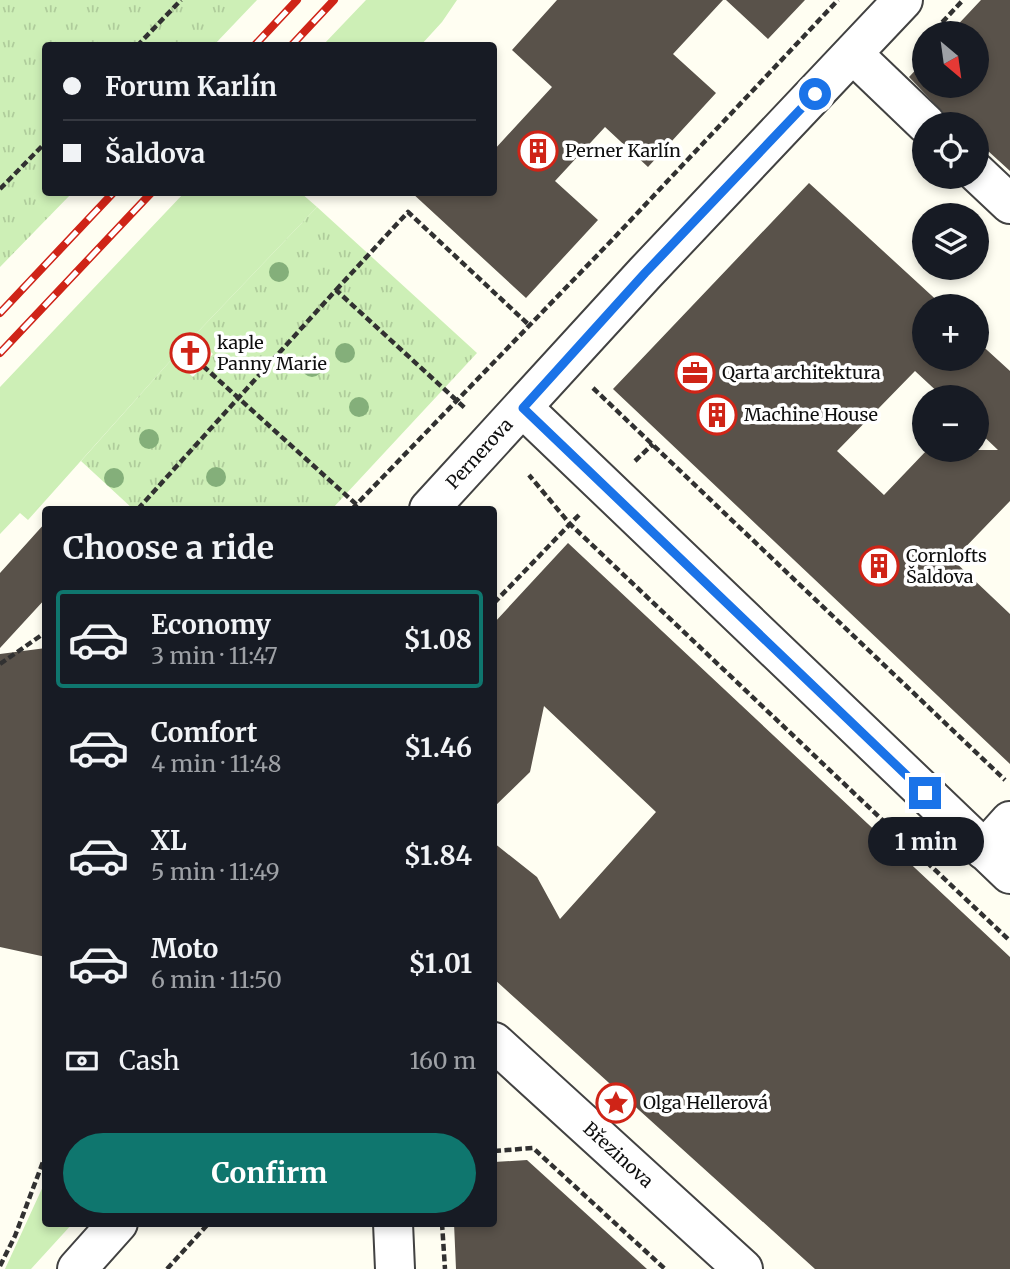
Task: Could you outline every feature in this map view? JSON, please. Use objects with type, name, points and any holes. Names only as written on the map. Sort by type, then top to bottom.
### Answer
[{"type":"street","name":"Pernerova","points":[[432,506],[645,273],[903,0]]},
{"type":"street","points":[[853,54],[913,112]]},
{"type":"street","points":[[989,184],[1010,204]]},
{"type":"street","points":[[523,408],[997,862],[1010,821]]},
{"type":"street","name":"Březinova","points":[[497,1048],[743,1269]]},
{"type":"street","points":[[77,1269],[114,1227]]},
{"type":"street","points":[[393,1227],[395,1269]]},
{"type":"path","points":[[141,42],[181,0]]},
{"type":"path","points":[[356,506],[838,0]]},
{"type":"path","points":[[943,21],[963,0]]},
{"type":"path","points":[[0,189],[42,146]]},
{"type":"path","points":[[141,506],[408,212],[529,325]]},
{"type":"path","points":[[337,290],[456,400]]},
{"type":"path","points":[[203,366],[354,506]]},
{"type":"path","points":[[592,387],[1010,784]]},
{"type":"path","points":[[497,600],[570,524],[528,473]]},
{"type":"path","points":[[0,664],[42,635]]},
{"type":"path","points":[[497,1151],[533,1148],[665,1269]]},
{"type":"path","points":[[0,1266],[15,1236],[42,1165]]},
{"type":"path","points":[[167,1269],[205,1227]]},
{"type":"path","points":[[442,1227],[445,1269]]},
{"type":"green space","points":[[0,0],[257,0],[217,42],[42,42],[42,196],[69,196],[0,267]]},
{"type":"green space","points":[[366,0],[457,0],[424,42],[326,42]]},
{"type":"green space","points":[[181,196],[304,196],[317,207],[172,359],[28,520],[20,513],[0,534],[0,387]]},
{"type":"green space","points":[[317,207],[477,353],[335,506],[130,506],[81,461],[172,359],[193,377],[213,354],[194,336]]},
{"type":"green space","points":[[42,1189],[42,1227],[69,1227],[31,1269],[5,1269]]},
{"type":"building","name":"Perner Karlín","points":[[557,0],[723,0],[673,54],[716,93],[648,167],[605,127],[555,181],[598,220],[526,298],[415,196],[497,196],[497,147],[552,87],[512,50]]},
{"type":"building","points":[[726,0],[805,0],[768,39]]},
{"type":"building","points":[[981,0],[1010,0],[1010,171],[989,152],[989,112],[943,112],[929,98],[989,98],[989,21],[961,21]]},
{"type":"building","points":[[809,183],[930,294],[912,294],[912,371],[915,371],[989,371],[989,352],[1010,371],[1010,501],[953,560],[1010,614],[1010,764],[613,389]]},
{"type":"building","points":[[42,526],[42,602],[0,648],[0,573]]},
{"type":"building","points":[[568,543],[1010,957],[1010,1269],[815,1269],[497,982],[497,845],[537,877],[560,919],[656,812],[544,706],[530,772],[497,804],[497,620]]},
{"type":"building","points":[[42,649],[42,956],[0,947],[0,654]]},
{"type":"building","points":[[527,1160],[647,1269],[456,1269],[454,1227],[497,1227],[497,1162]]},
{"type":"railway","points":[[258,42],[297,0]]},
{"type":"railway","points":[[295,42],[334,0]]},
{"type":"railway","points":[[0,313],[110,196]]},
{"type":"railway","points":[[0,353],[148,196]]},
{"type":"place","name":"Perner Karlín","points":[[538,151]]},
{"type":"place","name":"kaple Panny Marie","points":[[190,353]]},
{"type":"place","name":"Qarta architektura","points":[[695,373]]},
{"type":"place","name":"Machine House","points":[[717,415]]},
{"type":"place","name":"Cornlofts Šaldova","points":[[879,566]]},
{"type":"place","name":"Olga Hellerová","points":[[616,1103]]},
{"type":"route","points":[[815,94],[645,273],[523,408],[925,793]]}]
